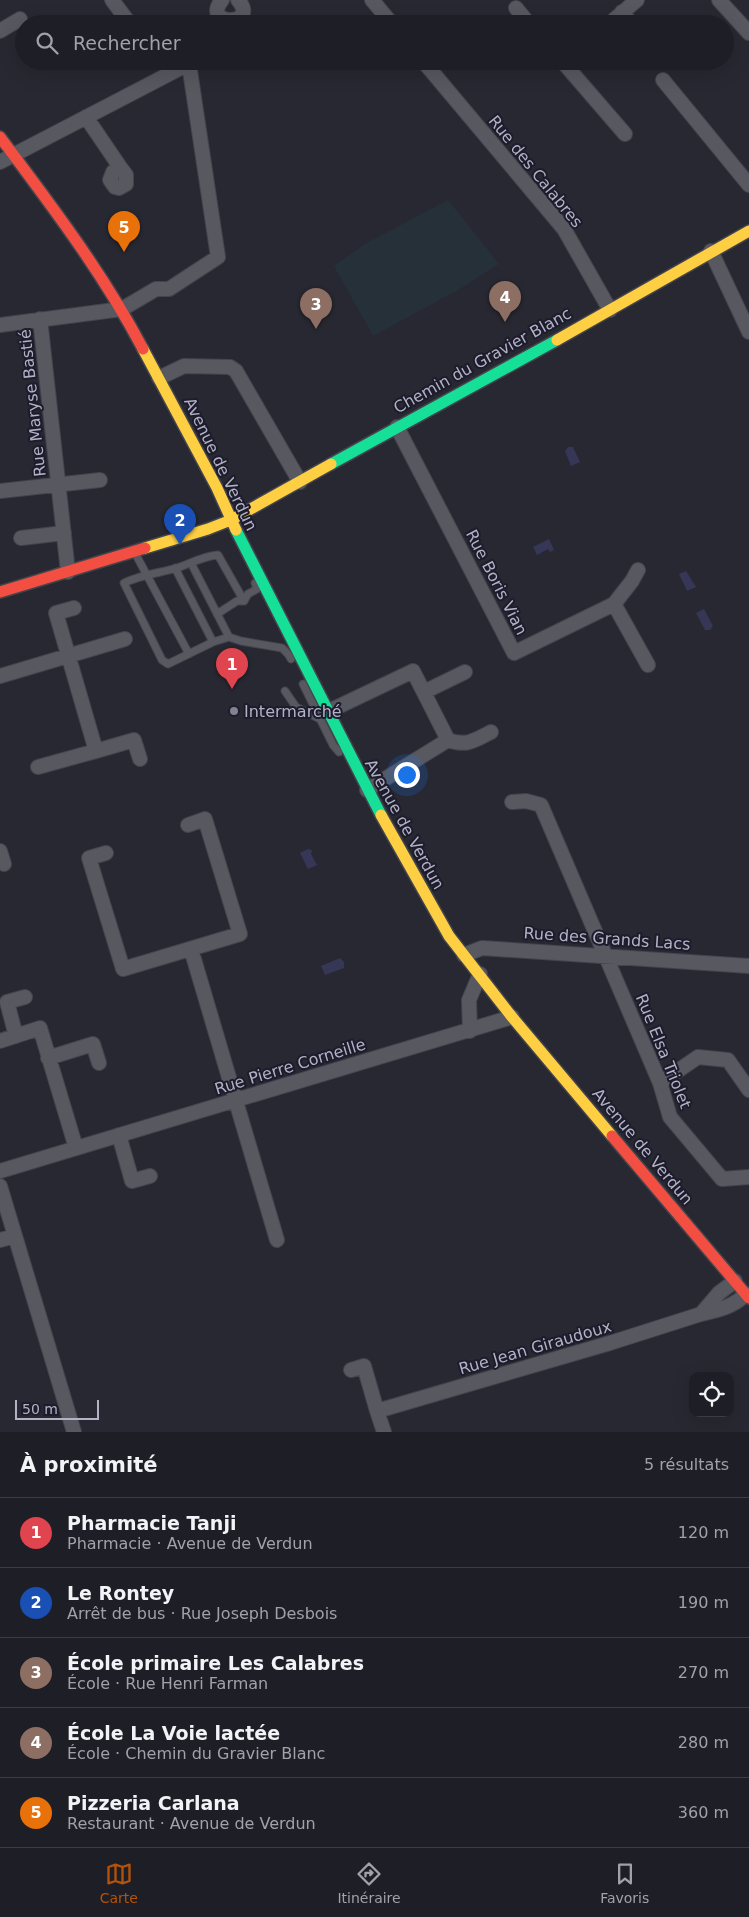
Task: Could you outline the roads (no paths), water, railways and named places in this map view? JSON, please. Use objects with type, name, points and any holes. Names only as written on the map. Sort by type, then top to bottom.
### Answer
[{"type":"main road","name":"Avenue de Verdun","points":[[0,137],[72,233],[122,309],[217,488],[324,715],[448,936],[480,974],[512,1017],[748,1296]]},
{"type":"main road","name":"Chemin du Gravier Blanc","points":[[0,592],[208,529],[231,520],[397,427],[462,393],[749,230]]},
{"type":"street","points":[[112,0],[123,15]]},
{"type":"street","points":[[220,15],[218,12],[219,4],[222,0]]},
{"type":"street","points":[[238,0],[242,7],[240,15]]},
{"type":"street","points":[[372,0],[384,15]]},
{"type":"street","points":[[719,0],[733,15]]},
{"type":"street","points":[[618,15],[629,4]]},
{"type":"street","points":[[516,8],[522,15]]},
{"type":"street","points":[[734,16],[749,33]]},
{"type":"street","points":[[0,31],[15,22]]},
{"type":"street","points":[[0,162],[178,70]]},
{"type":"street","points":[[0,322],[122,309],[156,289],[169,289],[218,257],[193,70]]},
{"type":"street","name":"Rue des Calabres","points":[[431,70],[564,229],[610,310]]},
{"type":"street","points":[[570,70],[625,134]]},
{"type":"street","points":[[663,80],[749,185]]},
{"type":"street","points":[[86,117],[120,167]]},
{"type":"street","points":[[711,251],[749,332]]},
{"type":"street","name":"Rue Maryse Bastié","points":[[40,319],[68,572]]},
{"type":"street","points":[[159,378],[184,366],[230,367],[236,371],[300,482]]},
{"type":"street","name":"Rue Boris Vian","points":[[397,427],[514,654],[614,604],[638,570]]},
{"type":"street","name":"Rue Maryse Bastié","points":[[59,484],[100,480]]},
{"type":"street","points":[[0,491],[59,484]]},
{"type":"street","points":[[21,538],[64,533]]},
{"type":"street","points":[[614,604],[648,665]]},
{"type":"street","points":[[74,608],[56,613],[96,751]]},
{"type":"street","points":[[0,676],[125,639]]},
{"type":"street","points":[[324,715],[413,671],[448,740],[459,744],[466,744],[492,732]]},
{"type":"street","points":[[424,692],[466,672]]},
{"type":"street","points":[[38,767],[134,740],[140,759]]},
{"type":"street","points":[[366,790],[448,740]]},
{"type":"street","name":"Rue Elsa Triolet","points":[[512,802],[536,802],[541,805],[660,1083],[670,1117],[722,1179],[749,1177]]},
{"type":"street","points":[[106,853],[89,858],[123,969],[240,934],[205,819],[188,824]]},
{"type":"street","name":"Rue des Grands Lacs","points":[[464,955],[482,948],[605,954],[749,966]]},
{"type":"street","points":[[191,949],[278,1240]]},
{"type":"street","points":[[470,1031],[470,1000],[480,974]]},
{"type":"street","points":[[16,1036],[6,1002],[25,997]]},
{"type":"street","name":"Rue Pierre Corneille","points":[[0,1170],[512,1017]]},
{"type":"street","points":[[0,1041],[40,1028],[76,1148]]},
{"type":"street","points":[[48,1058],[94,1044],[99,1063]]},
{"type":"street","points":[[660,1083],[698,1056],[728,1060],[749,1090]]},
{"type":"street","points":[[119,1135],[132,1181],[150,1176]]},
{"type":"street","points":[[0,1186],[74,1432]]},
{"type":"street","points":[[0,1240],[15,1236]]},
{"type":"street","points":[[702,1314],[719,1292],[735,1281]]},
{"type":"street","name":"Rue Jean Giraudoux","points":[[377,1411],[702,1314],[728,1308],[748,1296]]},
{"type":"street","points":[[351,1370],[364,1366],[384,1432]]},
{"type":"lane","points":[[134,550],[189,654]]},
{"type":"lane","points":[[229,637],[213,642],[168,664],[162,660],[124,583],[136,577],[175,568],[209,555],[218,555],[244,601]]},
{"type":"lane","points":[[244,601],[248,594],[256,589],[248,556]]},
{"type":"lane","points":[[191,562],[229,637],[241,642],[282,648],[288,654],[296,669]]},
{"type":"lane","points":[[175,568],[213,642]]},
{"type":"lane","points":[[217,614],[237,601],[244,601]]},
{"type":"lane","points":[[299,677],[324,715]]},
{"type":"lane","points":[[285,691],[296,707],[324,715]]},
{"type":"water","points":[[568,447],[573,447],[580,462],[571,466],[565,451]]},
{"type":"water","points":[[549,539],[554,550],[550,552],[548,549],[537,555],[533,547]]},
{"type":"water","points":[[686,571],[696,587],[687,591],[679,574]]},
{"type":"water","points":[[704,609],[713,626],[710,630],[705,630],[696,613]]},
{"type":"water","points":[[308,849],[312,850],[311,854],[317,865],[308,869],[300,853]]},
{"type":"water","points":[[340,958],[344,962],[344,968],[325,975],[321,966]]},
{"type":"place","name":"Pizzeria Carlana","points":[[124,252]]},
{"type":"place","name":"École La Voie lactée","points":[[505,322]]},
{"type":"place","name":"École primaire Les Calabres","points":[[316,329]]},
{"type":"place","name":"Le Rontey","points":[[180,545]]},
{"type":"place","name":"Pharmacie Tanji","points":[[232,689]]},
{"type":"place","name":"Intermarché","points":[[234,711]]}]
